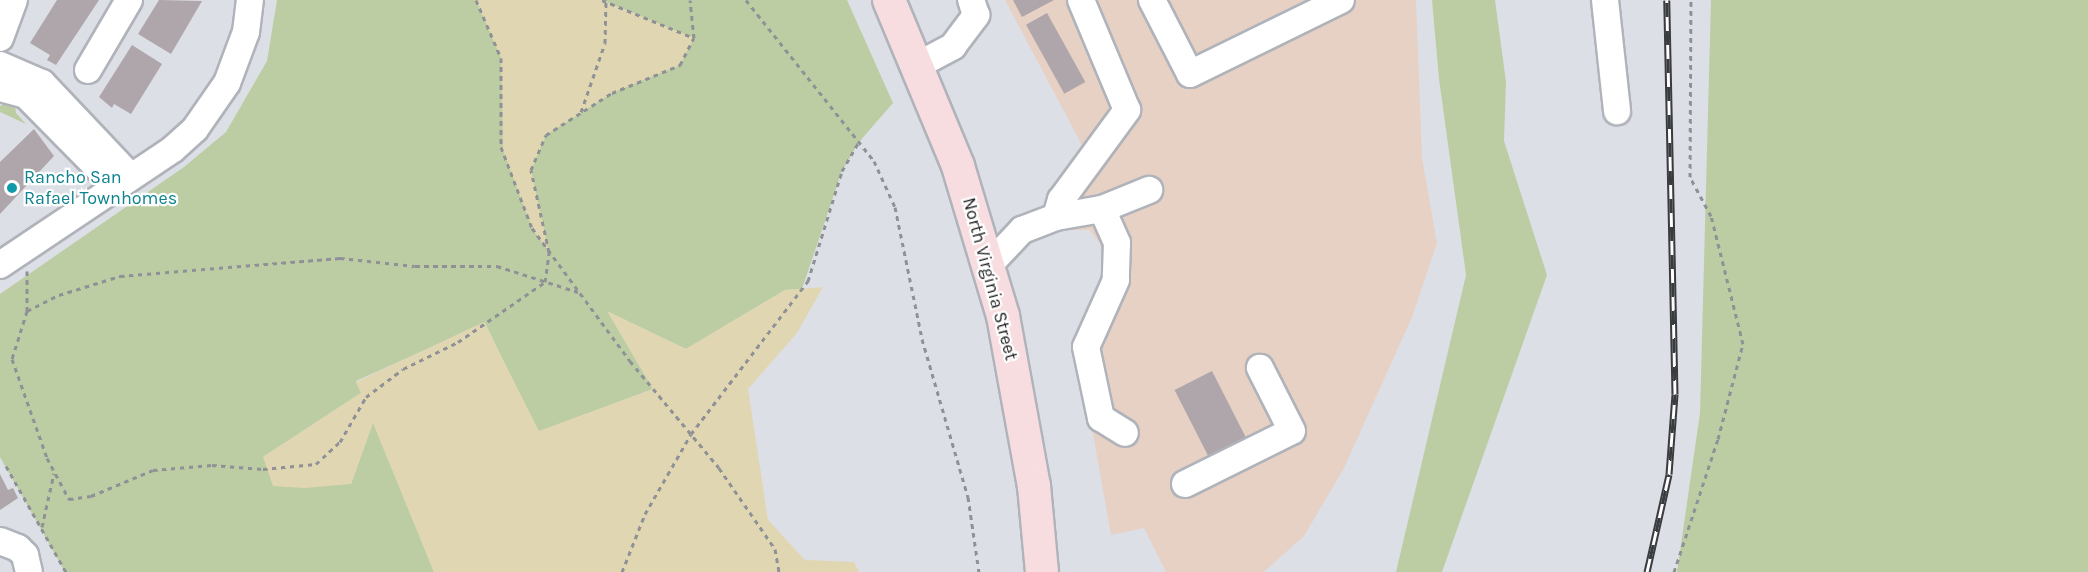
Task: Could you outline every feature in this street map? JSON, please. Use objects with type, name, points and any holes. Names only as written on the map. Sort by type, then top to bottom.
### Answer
[{"type":"main road","name":"North Virginia Street","points":[[889,0],[918,64],[958,166],[989,265],[1026,431],[1042,572]]},
{"type":"street","points":[[0,38],[15,0]]},
{"type":"street","points":[[88,70],[129,0]]},
{"type":"street","points":[[0,265],[122,180],[173,149],[211,110],[238,58],[250,0]]},
{"type":"street","points":[[918,64],[953,46],[976,15],[971,0]]},
{"type":"street","points":[[1056,217],[1061,201],[1127,110],[1080,0]]},
{"type":"street","points":[[1152,0],[1190,74],[1341,0]]},
{"type":"street","points":[[1605,0],[1617,111]]},
{"type":"street","points":[[0,65],[42,83],[122,180]]},
{"type":"street","points":[[0,88],[26,95],[122,180]]},
{"type":"street","points":[[989,265],[1022,230],[1056,217],[1102,209],[1149,190]]},
{"type":"street","points":[[1102,209],[1117,243],[1116,280],[1086,347],[1101,418],[1125,434]]},
{"type":"street","points":[[1185,484],[1292,431],[1260,368]]},
{"type":"street","points":[[0,541],[18,548],[29,572]]},
{"type":"path","points":[[476,0],[501,58],[501,147],[532,228],[579,292],[691,434],[775,549],[779,572]]},
{"type":"path","points":[[28,246],[27,311],[12,359],[54,471],[69,499],[91,496],[153,470],[212,465],[263,469],[316,464],[340,442],[366,397],[403,369],[458,342],[545,282],[549,252],[531,170],[546,135],[612,93],[680,65],[694,38],[690,0]]},
{"type":"path","points":[[746,0],[874,161],[895,207],[922,339],[968,497],[979,572]]},
{"type":"path","points":[[1674,572],[1718,439],[1743,344],[1711,216],[1690,177],[1690,0]]},
{"type":"path","points":[[580,113],[605,43],[604,1],[694,38]]},
{"type":"path","points":[[622,572],[645,514],[691,434],[808,281],[842,171],[859,142]]},
{"type":"path","points":[[27,311],[59,295],[120,276],[340,258],[415,266],[497,266],[579,292]]},
{"type":"path","points":[[6,466],[66,572]]},
{"type":"path","points":[[42,527],[54,471]]},
{"type":"shaded area","points":[[1005,0],[1416,0],[1422,158],[1437,243],[1412,317],[1344,468],[1304,536],[1264,572],[1166,572],[1144,528],[1111,535],[1079,355],[1103,267],[1100,243],[1089,230],[1059,230],[1056,217],[1083,147]]},
{"type":"green space","points":[[277,0],[847,0],[893,103],[859,142],[842,171],[802,289],[785,290],[686,349],[608,312],[653,389],[538,432],[485,323],[356,381],[361,393],[263,457],[351,484],[373,422],[434,572],[65,572],[0,457],[0,294],[184,167],[226,132],[267,61]]},
{"type":"green space","points":[[1432,0],[1495,0],[1506,82],[1504,141],[1547,275],[1442,572],[1396,572],[1466,275],[1439,79]]},
{"type":"green space","points":[[1711,0],[2088,0],[2088,572],[1677,572],[1700,413]]},
{"type":"green space","points":[[8,102],[15,103],[16,113],[26,124],[0,112],[0,106]]},
{"type":"sand","points":[[476,0],[602,0],[694,38],[680,65],[612,93],[546,135],[531,170],[549,252],[532,228],[503,150],[501,58]]},
{"type":"sand","points":[[823,287],[797,333],[748,389],[768,520],[805,560],[854,562],[859,572],[434,572],[373,423],[351,484],[305,488],[273,486],[263,457],[361,393],[356,382],[484,322],[539,431],[653,389],[607,311],[686,349],[785,290]]},
{"type":"building","points":[[57,0],[99,0],[56,65],[47,60],[50,55],[30,43]]},
{"type":"building","points":[[159,0],[202,1],[171,54],[138,34]]},
{"type":"building","points":[[1013,0],[1054,0],[1022,17]]},
{"type":"building","points":[[1047,13],[1085,82],[1064,94],[1026,25]]},
{"type":"building","name":"Rancho San Rafael Townhomes","points":[[132,45],[162,64],[131,114],[114,104],[112,108],[99,97]]},
{"type":"building","name":"Rancho San Rafael Townhomes","points":[[34,129],[54,156],[0,214],[0,162]]},
{"type":"building","points":[[1212,371],[1248,442],[1211,461],[1175,390]]},
{"type":"building","points":[[0,474],[8,490],[13,488],[18,498],[0,510]]},
{"type":"railway","points":[[1647,572],[1669,474],[1675,394],[1667,0]]},
{"type":"place","name":"Rancho San Rafael Townhomes","points":[[12,188]]}]
